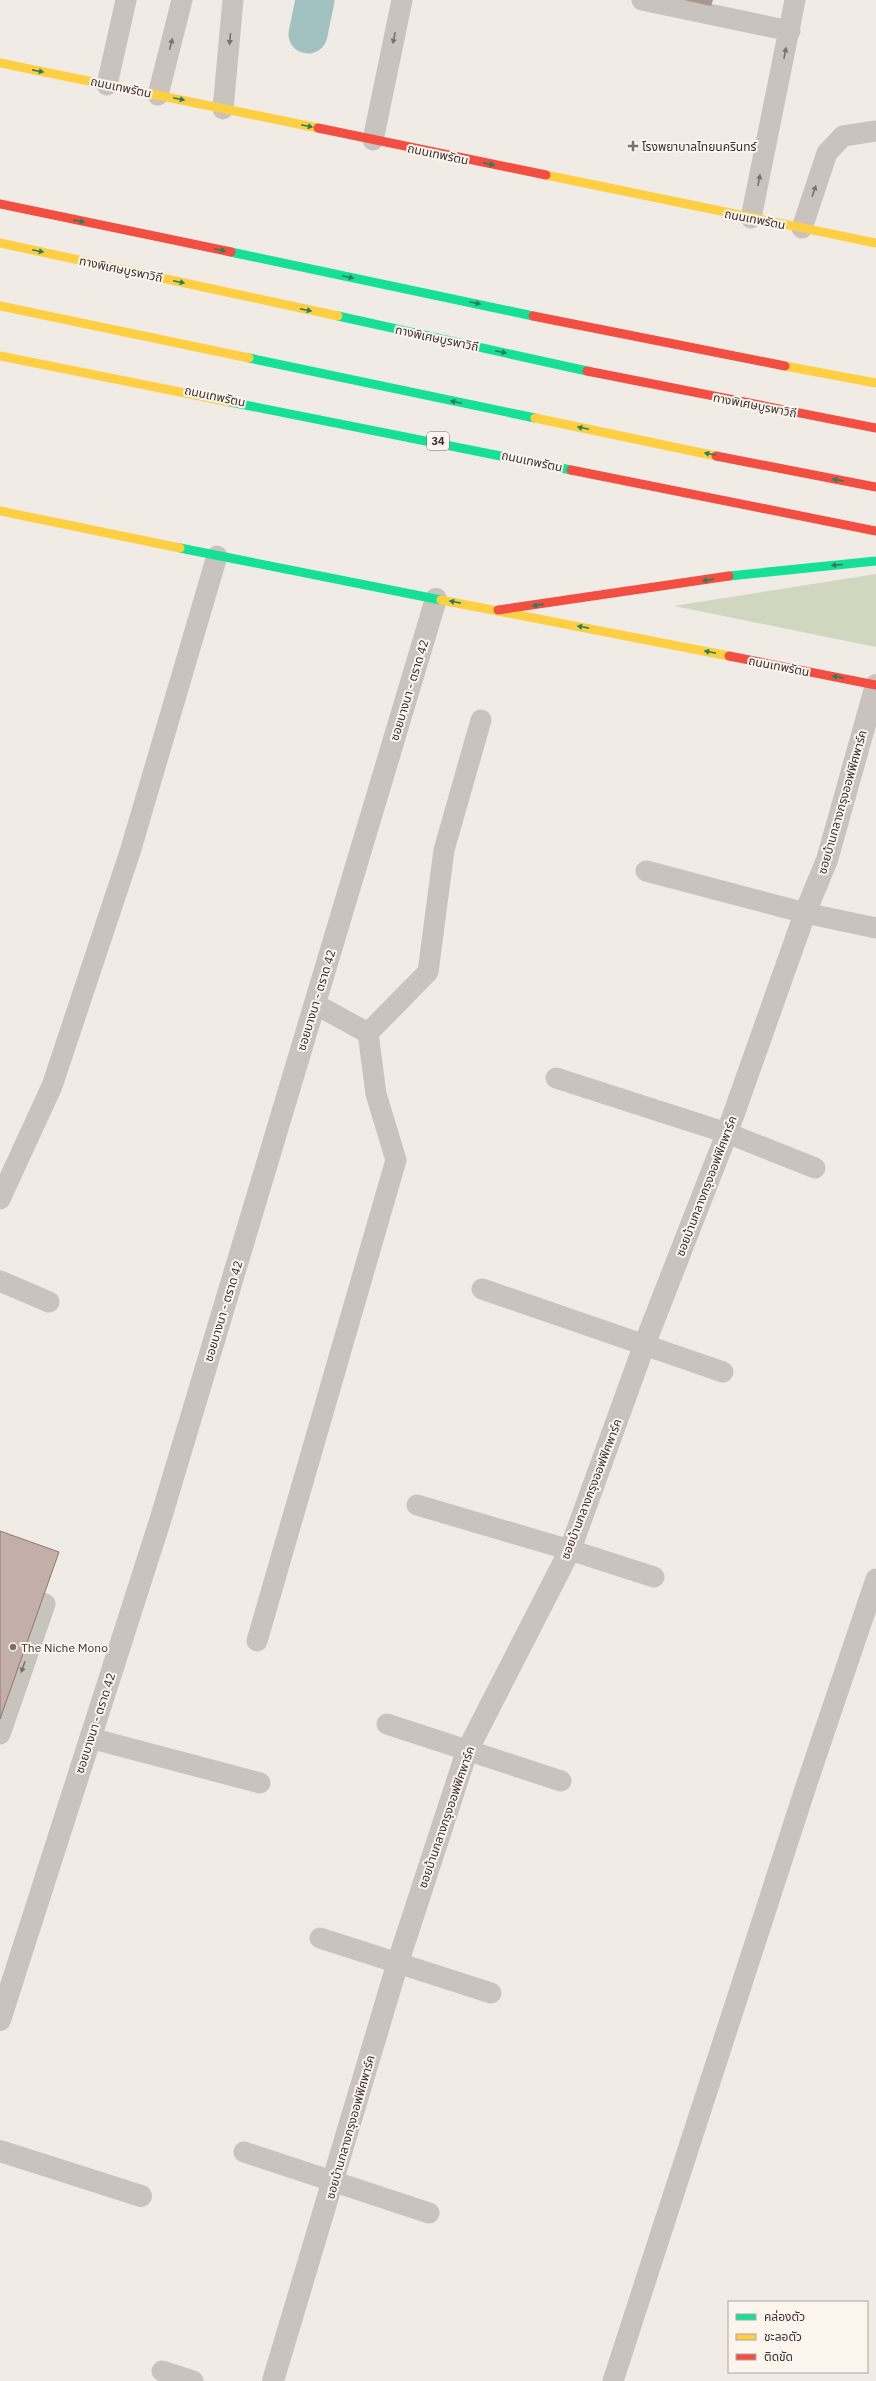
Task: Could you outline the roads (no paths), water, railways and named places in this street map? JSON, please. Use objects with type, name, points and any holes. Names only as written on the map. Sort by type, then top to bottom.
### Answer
[{"type":"main road","name":"ถนนเทพรัตน","points":[[0,63],[876,243]]},
{"type":"main road","points":[[0,204],[649,340],[876,383]]},
{"type":"main road","name":"ทางพิเศษบูรพาวิถี","points":[[0,243],[649,384],[876,428]]},
{"type":"main road","points":[[0,306],[626,438],[876,487]]},
{"type":"main road","name":"ถนนเทพรัตน","points":[[0,352],[876,531]]},
{"type":"main road","points":[[0,356],[876,531]]},
{"type":"main road","name":"ถนนเทพรัตน","points":[[0,511],[217,556],[876,685]]},
{"type":"main road","points":[[498,610],[760,572],[876,561]]},
{"type":"street","name":"ซอยบางนา - ตราด 42","points":[[0,2020],[160,1521],[436,599]]},
{"type":"street","name":"ซอยบ้านกลางกรุงออฟฟิศพาร์ค","points":[[273,2381],[334,2182],[398,1962],[467,1751],[570,1550],[645,1343],[727,1133],[805,913],[827,860],[876,685]]},
{"type":"street","points":[[0,2150],[141,2196]]},
{"type":"lane","points":[[107,84],[126,0]]},
{"type":"lane","points":[[158,95],[182,0]]},
{"type":"lane","points":[[223,109],[233,0]]},
{"type":"lane","points":[[373,140],[402,0]]},
{"type":"lane","points":[[642,0],[790,31]]},
{"type":"lane","points":[[751,218],[796,0]]},
{"type":"lane","points":[[802,228],[827,153],[843,136],[876,131]]},
{"type":"lane","points":[[0,1199],[52,1086],[130,852],[217,556]]},
{"type":"lane","points":[[368,1033],[428,972],[444,850],[480,720]]},
{"type":"lane","points":[[646,871],[805,913],[876,928]]},
{"type":"lane","points":[[314,1004],[368,1033]]},
{"type":"lane","points":[[257,1641],[396,1160],[376,1094],[368,1033]]},
{"type":"lane","points":[[556,1078],[727,1133],[815,1168]]},
{"type":"lane","points":[[0,1281],[49,1302]]},
{"type":"lane","points":[[482,1289],[645,1343],[724,1372]]},
{"type":"lane","points":[[417,1505],[570,1550],[654,1577]]},
{"type":"lane","points":[[613,2381],[804,1793],[876,1579]]},
{"type":"lane","points":[[0,1588],[45,1604],[0,1734]]},
{"type":"lane","points":[[387,1724],[561,1781]]},
{"type":"lane","points":[[90,1738],[260,1783]]},
{"type":"lane","points":[[320,1938],[491,1993]]},
{"type":"lane","points":[[244,2152],[429,2213]]},
{"type":"lane","points":[[162,2371],[193,2381]]},
{"type":"waterway","points":[[308,34],[315,0]]},
{"type":"place","name":"โรงพยาบาลไทยนครินทร์","points":[[633,146]]},
{"type":"place","name":"The Niche Mono","points":[[13,1647]]}]
